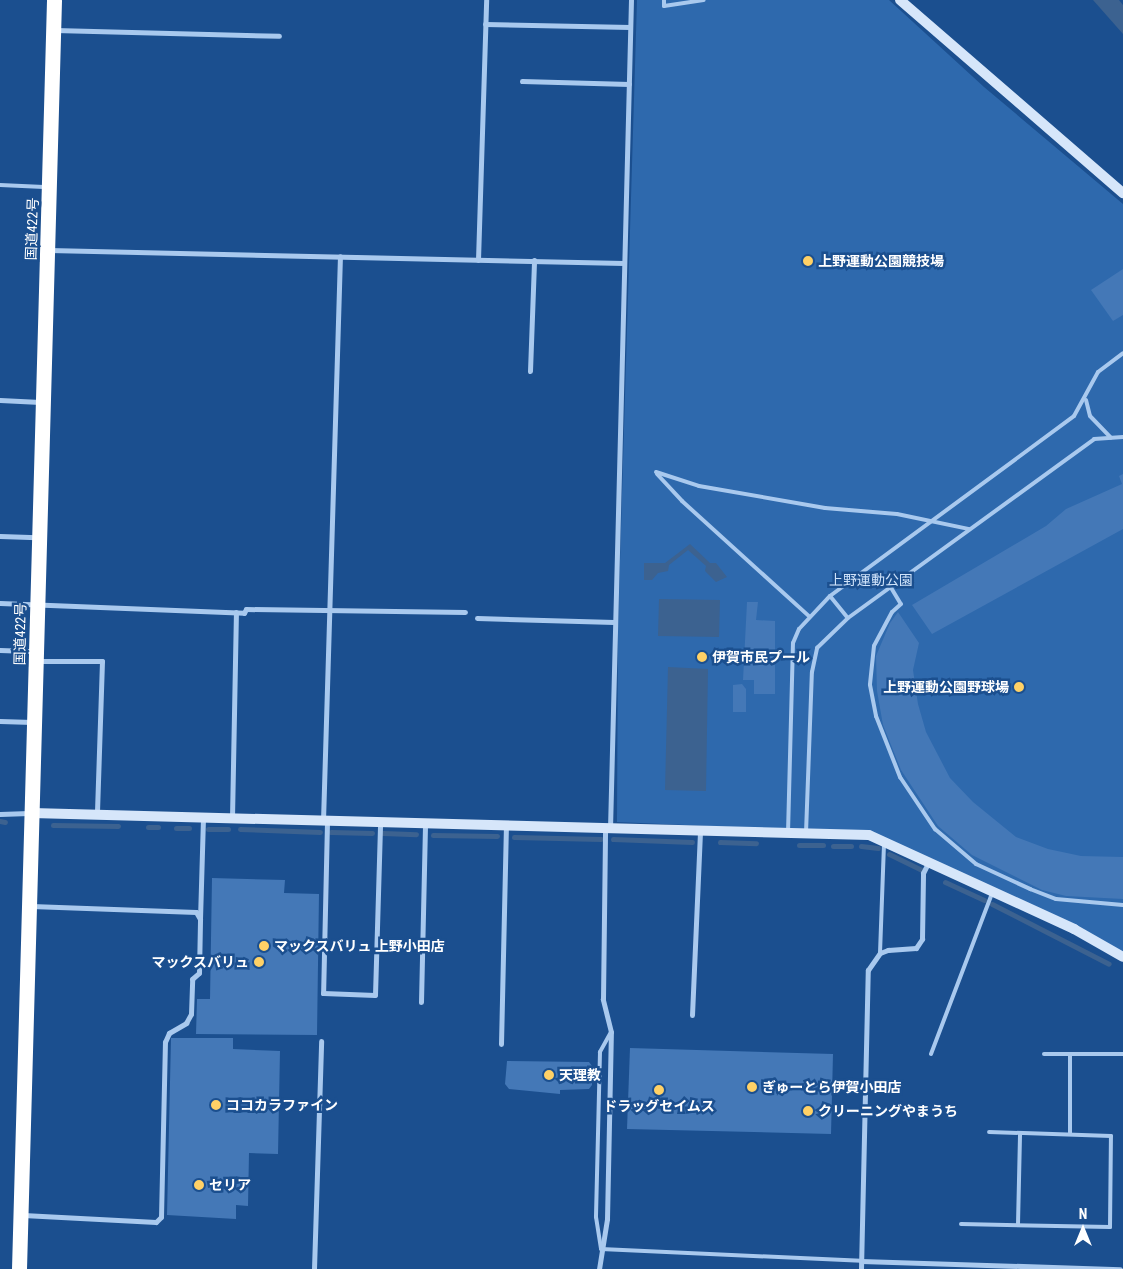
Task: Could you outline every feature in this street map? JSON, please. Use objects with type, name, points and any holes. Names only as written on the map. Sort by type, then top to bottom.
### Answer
[{"type":"highway","name":"国道422号","points":[[19,1269],[54,0]]},
{"type":"street","points":[[478,260],[486,0]]},
{"type":"street","points":[[599,1269],[607,1219],[611,1032],[603,999],[631,0]]},
{"type":"street","points":[[900,0],[1123,194]]},
{"type":"street","points":[[485,24],[630,27]]},
{"type":"street","points":[[53,30],[279,36]]},
{"type":"street","points":[[522,81],[629,84]]},
{"type":"street","points":[[47,250],[624,263]]},
{"type":"street","points":[[340,256],[329,611],[323,993],[375,994],[380,823]]},
{"type":"street","points":[[530,371],[534,260]]},
{"type":"street","points":[[0,400],[43,402]]},
{"type":"street","points":[[0,536],[39,537]]},
{"type":"street","points":[[0,604],[244,613],[246,609],[465,612]]},
{"type":"street","points":[[232,818],[236,612]]},
{"type":"street","points":[[476,618],[614,622]]},
{"type":"street","points":[[0,650],[35,656],[102,661],[97,814]]},
{"type":"street","points":[[0,721],[34,722]]},
{"type":"street","points":[[0,814],[97,814],[607,830],[870,835],[1074,929],[1123,957]]},
{"type":"street","points":[[20,1215],[156,1222],[161,1217],[166,1042],[170,1033],[186,1023],[191,1014],[192,978],[200,973],[203,818]]},
{"type":"street","points":[[421,1002],[425,824]]},
{"type":"street","points":[[501,1044],[506,826]]},
{"type":"street","points":[[692,1015],[700,832]]},
{"type":"street","points":[[861,1269],[868,970],[880,953],[888,950],[916,948],[922,939],[923,873],[930,861]]},
{"type":"street","points":[[29,906],[196,912],[200,919]]},
{"type":"street","points":[[314,1269],[321,1041]]},
{"type":"street","points":[[861,1261],[1120,1269]]},
{"type":"lane","points":[[664,0],[664,6],[704,0]]},
{"type":"lane","points":[[0,185],[49,187]]},
{"type":"lane","points":[[788,833],[793,642],[809,616],[830,596],[1074,416],[1086,400],[1098,372],[1123,353]]},
{"type":"lane","points":[[1086,400],[1090,416],[1112,439]]},
{"type":"lane","points":[[806,833],[813,662],[817,648],[848,618],[890,586],[1094,438],[1112,439],[1123,437]]},
{"type":"lane","points":[[809,616],[682,501],[656,472],[699,486],[825,508],[932,520],[969,529]]},
{"type":"lane","points":[[890,586],[902,604],[892,612],[874,646],[870,685],[876,716],[900,777],[935,829],[976,864],[1030,889],[1056,899],[1123,905]]},
{"type":"lane","points":[[830,596],[848,618]]},
{"type":"lane","points":[[880,953],[884,840]]},
{"type":"lane","points":[[931,1054],[992,891]]},
{"type":"lane","points":[[611,1032],[600,1052],[596,1218],[601,1249],[861,1261]]},
{"type":"lane","points":[[1044,1054],[1123,1054]]},
{"type":"lane","points":[[1070,1054],[1070,1134]]},
{"type":"lane","points":[[961,1224],[1110,1227],[1111,1136],[989,1132]]},
{"type":"lane","points":[[1018,1224],[1020,1134]]},
{"type":"green space","name":"上野運動公園","points":[[637,0],[889,0],[984,87],[1123,204],[1123,955],[870,833],[617,822],[618,627]]},
{"type":"shaded area","points":[[1093,0],[1119,0],[1123,5],[1123,34]]},
{"type":"shaded area","points":[[690,544],[710,563],[716,563],[727,577],[716,582],[705,571],[706,566],[688,550],[669,565],[668,571],[658,573],[652,580],[644,580],[644,563],[665,563]]},
{"type":"shaded area","points":[[659,599],[720,600],[719,637],[658,636]]},
{"type":"shaded area","points":[[668,667],[708,669],[706,791],[665,790]]},
{"type":"building","points":[[1123,269],[1123,315],[1113,321],[1091,290]]},
{"type":"building","points":[[1123,474],[1123,529],[932,634],[912,605],[1046,526],[1066,509],[1122,484],[1119,476]]},
{"type":"building","points":[[747,602],[758,602],[756,620],[775,621],[775,694],[754,694],[754,680],[743,680]]},
{"type":"building","points":[[898,612],[919,643],[913,670],[918,704],[926,732],[950,778],[973,802],[1016,837],[1048,849],[1081,856],[1123,857],[1123,899],[1066,896],[1042,890],[972,855],[938,826],[901,770],[883,725],[877,691],[876,656],[890,623]]},
{"type":"building","points":[[742,684],[746,689],[746,712],[733,712],[733,685]]},
{"type":"building","name":"マックスバリュ 上野小田店","points":[[212,878],[285,880],[284,893],[319,894],[317,1035],[196,1034],[197,999],[210,999]]},
{"type":"building","points":[[171,1038],[233,1038],[233,1049],[280,1051],[278,1154],[249,1153],[248,1206],[236,1205],[236,1219],[167,1215]]},
{"type":"building","points":[[630,1048],[833,1054],[831,1134],[627,1129]]},
{"type":"building","name":"天理教","points":[[507,1061],[589,1062],[592,1066],[592,1085],[589,1089],[560,1090],[560,1094],[509,1089],[505,1084]]},
{"type":"waterway","points":[[0,821],[5,822]]},
{"type":"waterway","points":[[53,825],[118,826]]},
{"type":"waterway","points":[[148,827],[158,827]]},
{"type":"waterway","points":[[176,828],[189,828]]},
{"type":"waterway","points":[[208,829],[228,829]]},
{"type":"waterway","points":[[240,829],[320,832]]},
{"type":"waterway","points":[[331,832],[372,833]]},
{"type":"waterway","points":[[383,833],[416,834]]},
{"type":"waterway","points":[[433,835],[497,836]]},
{"type":"waterway","points":[[514,837],[601,839]]},
{"type":"waterway","points":[[613,839],[692,842]]},
{"type":"waterway","points":[[720,842],[756,843]]},
{"type":"waterway","points":[[799,845],[823,845]]},
{"type":"waterway","points":[[833,846],[851,846]]},
{"type":"waterway","points":[[861,846],[878,848]]},
{"type":"waterway","points":[[889,854],[922,870]]},
{"type":"waterway","points":[[945,882],[984,900]]},
{"type":"waterway","points":[[992,904],[1109,964]]},
{"type":"place","name":"上野運動公園競技場","points":[[808,261]]},
{"type":"place","name":"伊賀市民プール","points":[[702,657]]},
{"type":"place","name":"上野運動公園野球場","points":[[1019,687]]},
{"type":"place","name":"マックスバリュ 上野小田店","points":[[264,946]]},
{"type":"place","name":"マックスバリュ","points":[[259,962]]},
{"type":"place","name":"天理教","points":[[549,1075]]},
{"type":"place","name":"ぎゅーとら伊賀小田店","points":[[752,1087]]},
{"type":"place","name":"ドラッグセイムス","points":[[659,1090]]},
{"type":"place","name":"ココカラファイン","points":[[216,1105]]},
{"type":"place","name":"クリーニングやまうち","points":[[808,1111]]},
{"type":"place","name":"セリア","points":[[199,1185]]}]
